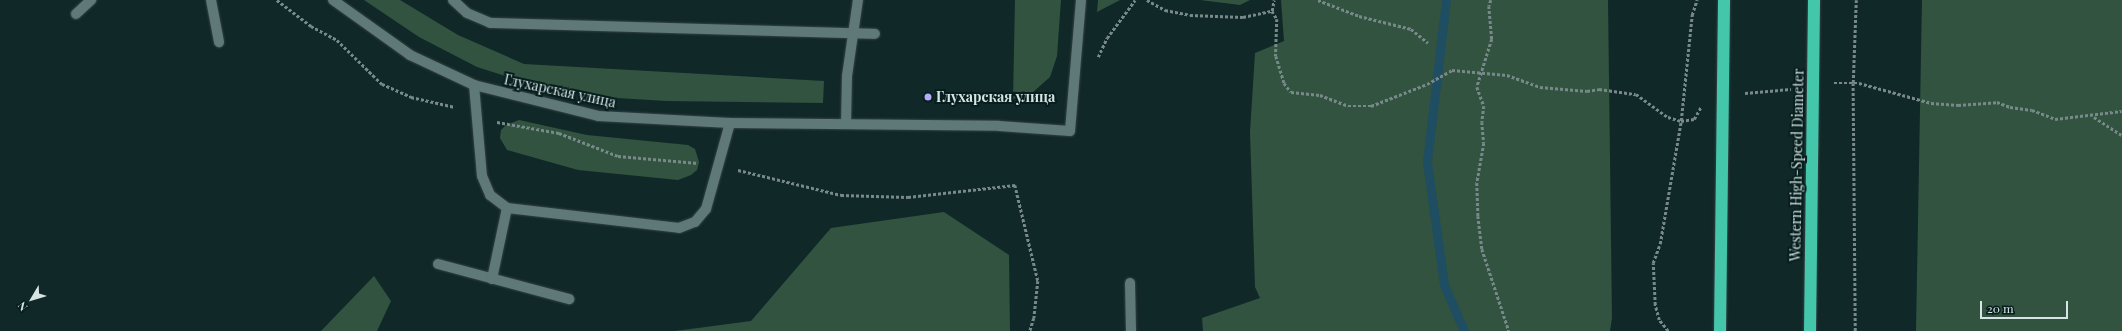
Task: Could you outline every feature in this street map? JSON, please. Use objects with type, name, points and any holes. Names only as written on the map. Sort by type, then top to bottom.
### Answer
[{"type":"highway","points":[[1720,331],[1724,0]]},
{"type":"highway","name":"Western High-Speed Diameter","points":[[1810,331],[1814,0]]},
{"type":"street","points":[[76,14],[91,0]]},
{"type":"street","points":[[211,0],[219,42]]},
{"type":"street","name":"Глухарская улица","points":[[333,0],[410,54],[474,85],[598,116],[730,123],[999,126],[1070,131],[1082,0]]},
{"type":"street","points":[[453,0],[467,13],[490,23],[875,34]]},
{"type":"street","points":[[846,124],[847,76],[858,0]]},
{"type":"street","points":[[474,85],[482,176],[490,195],[507,208],[679,228],[695,222],[706,209],[730,123]]},
{"type":"street","points":[[492,279],[507,208]]},
{"type":"street","points":[[438,264],[569,299]]},
{"type":"street","points":[[1130,283],[1131,331]]},
{"type":"path","points":[[278,0],[311,26],[337,40],[382,84],[411,97],[477,114],[514,127],[559,133],[618,156],[718,165],[841,194],[908,197],[1015,185],[1038,281],[1034,318],[1030,331]]},
{"type":"path","points":[[1095,60],[1100,55],[1107,38],[1135,0]]},
{"type":"path","points":[[1147,0],[1165,10],[1190,15],[1243,17],[1272,11]]},
{"type":"path","points":[[1274,0],[1272,11],[1277,19],[1276,56],[1284,83],[1292,92],[1320,95],[1348,106],[1371,106],[1427,84],[1452,70],[1469,72]]},
{"type":"path","points":[[1318,0],[1359,16],[1411,29],[1428,43]]},
{"type":"path","points":[[1491,0],[1489,6],[1492,39],[1477,87],[1484,106],[1482,122],[1484,143],[1477,183],[1478,216],[1482,249],[1509,331]]},
{"type":"path","points":[[1668,331],[1659,320],[1655,305],[1653,263],[1660,244],[1681,121],[1692,15],[1697,0]]},
{"type":"path","points":[[1855,331],[1853,83],[1856,0]]},
{"type":"path","points":[[2094,117],[2122,135]]},
{"type":"green space","points":[[364,0],[400,0],[458,35],[524,64],[824,81],[823,103],[666,101],[601,97],[534,85],[477,67],[419,37]]},
{"type":"green space","points":[[1015,0],[1061,0],[1057,56],[1050,77],[1032,93],[1013,99]]},
{"type":"green space","points":[[1098,0],[1120,0],[1097,12]]},
{"type":"green space","points":[[1200,0],[1250,0],[1240,5]]},
{"type":"green space","points":[[1281,0],[1608,0],[1612,318],[1610,331],[1203,331],[1202,318],[1260,298],[1255,287],[1250,132],[1255,53],[1284,41]]},
{"type":"green space","points":[[1922,0],[2122,0],[2122,331],[1916,331]]},
{"type":"green space","points":[[519,120],[587,135],[688,145],[695,149],[699,162],[697,170],[691,175],[678,180],[578,170],[507,150],[500,138],[501,130],[506,125]]},
{"type":"green space","points":[[944,212],[1009,255],[1010,331],[675,331],[751,321],[831,228]]},
{"type":"green space","points":[[374,276],[391,301],[377,331],[321,331]]},
{"type":"waterway","points":[[1446,0],[1427,162],[1444,285],[1464,331]]},
{"type":"place","name":"Глухарская улица","points":[[928,97]]}]
